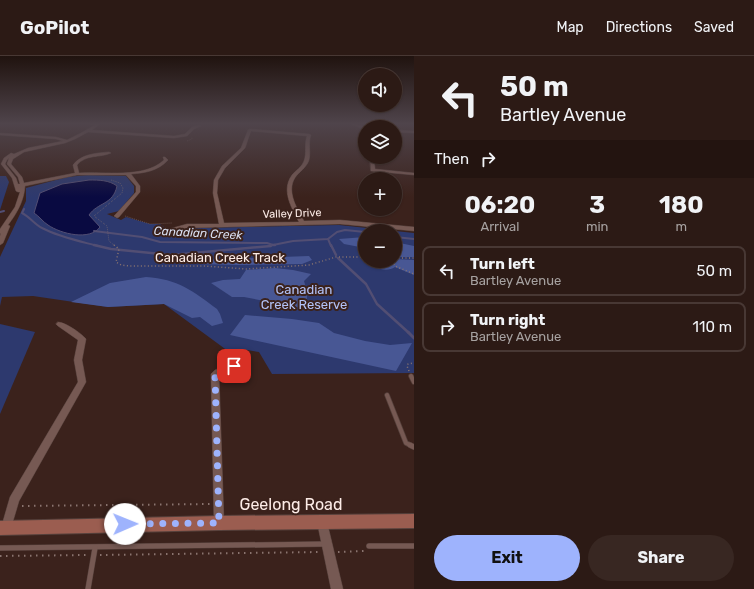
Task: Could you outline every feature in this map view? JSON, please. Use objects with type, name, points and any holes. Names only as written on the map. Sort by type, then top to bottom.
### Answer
[{"type":"main road","name":"Geelong Road","points":[[3,528],[219,523],[414,522]]},
{"type":"street","points":[[20,196],[17,186],[3,163],[10,155],[31,148]]},
{"type":"street","points":[[0,232],[16,209],[22,185],[20,176],[9,162],[16,154],[38,148]]},
{"type":"street","points":[[222,225],[215,191],[216,180],[225,165],[243,148]]},
{"type":"street","points":[[302,223],[291,200],[289,189],[294,177],[306,162],[308,154],[307,148]]},
{"type":"street","points":[[78,174],[75,165],[77,162],[93,156],[109,153]]},
{"type":"street","points":[[17,186],[78,174],[128,174],[142,172],[157,168],[165,162],[166,159],[164,158]]},
{"type":"street","points":[[373,164],[373,170],[414,174]]},
{"type":"street","points":[[3,173],[15,171]]},
{"type":"street","points":[[111,214],[122,216],[138,192],[138,186],[128,174]]},
{"type":"street","points":[[0,243],[9,220]]},
{"type":"street","name":"Valley Drive","points":[[171,230],[184,227],[222,225],[344,222],[414,229]]},
{"type":"street","points":[[3,528],[11,506],[82,382],[78,360],[82,339],[60,324]]},
{"type":"street","points":[[219,523],[215,374],[244,362]]},
{"type":"street","points":[[322,522],[337,589]]},
{"type":"lane","points":[[411,376],[414,382]]},
{"type":"lane","points":[[387,395],[406,443],[414,447]]},
{"type":"lane","points":[[369,546],[414,546]]},
{"type":"lane","points":[[0,548],[328,548]]},
{"type":"lane","points":[[88,589],[95,548]]},
{"type":"path","name":"Canadian Creek Track","points":[[107,179],[119,183],[122,187],[122,191],[118,198],[97,212],[94,216],[107,226],[109,241],[117,246],[119,251],[116,262],[118,264],[159,267],[204,266],[258,268],[309,265],[336,257],[358,257]]},
{"type":"path","points":[[122,216],[150,224],[172,223]]},
{"type":"path","points":[[402,258],[414,258]]},
{"type":"path","points":[[400,268],[414,274]]},
{"type":"path","points":[[411,376],[407,366],[408,363],[414,362]]},
{"type":"path","points":[[11,506],[218,504]]},
{"type":"path","points":[[0,556],[94,555],[328,548]]},
{"type":"green space","name":"Canadian Creek Reserve","points":[[88,175],[126,176],[134,186],[134,193],[119,211],[107,214],[121,220],[126,217],[150,224],[160,224],[164,227],[162,231],[169,234],[190,228],[339,225],[358,227],[358,268],[402,268],[402,232],[414,233],[414,373],[272,374],[259,352],[241,349],[232,354],[164,304],[108,307],[33,296],[2,297],[0,306],[0,257],[26,201],[26,188],[67,177]]},
{"type":"green space","points":[[0,176],[6,176],[9,182],[0,210]]},
{"type":"green space","points":[[358,238],[358,247],[344,244],[339,239]]},
{"type":"green space","points":[[402,243],[414,246],[414,257],[402,257]]},
{"type":"green space","points":[[309,256],[312,260],[302,264],[199,264],[197,260]]},
{"type":"green space","points":[[402,259],[414,260],[414,275],[397,268],[402,268]]},
{"type":"green space","points":[[275,268],[311,274],[304,281],[307,291],[307,309],[244,297],[232,297],[211,283],[223,280],[240,279],[246,270]]},
{"type":"green space","points":[[378,268],[393,268],[388,270]]},
{"type":"green space","points":[[146,277],[167,280],[192,291],[217,309],[223,323],[212,326],[200,317],[192,318],[164,304],[108,307],[71,302],[110,283]]},
{"type":"green space","points":[[245,315],[319,323],[334,333],[365,341],[390,345],[412,343],[396,371],[230,335]]},
{"type":"green space","points":[[0,324],[35,332],[0,414]]},
{"type":"shaded area","points":[[89,180],[107,181],[117,186],[112,197],[89,215],[100,227],[95,231],[89,234],[75,235],[60,231],[48,225],[34,213],[40,193],[62,184]]},
{"type":"waterway","points":[[24,209],[22,213],[42,228],[62,236],[97,246]]},
{"type":"waterway","name":"Canadian Creek","points":[[0,212],[4,211]]},
{"type":"waterway","name":"Canadian Creek","points":[[328,239],[337,232],[345,230],[358,231]]},
{"type":"waterway","name":"Canadian Creek","points":[[94,231],[142,237],[160,242],[267,243],[273,245]]},
{"type":"waterway","name":"Canadian Creek","points":[[402,238],[414,239]]},
{"type":"waterway","name":"Canadian Creek","points":[[273,245],[293,241],[328,239]]},
{"type":"waterway","name":"Canadian Creek","points":[[328,239],[331,246]]},
{"type":"waterway","points":[[331,245],[336,255]]},
{"type":"waterway","points":[[97,246],[111,249],[171,255],[271,246]]},
{"type":"waterway","points":[[338,258],[366,284],[377,304],[409,333]]},
{"type":"waterway","points":[[409,333],[414,338]]},
{"type":"route","points":[[125,524],[219,523],[215,374],[234,366]]}]
